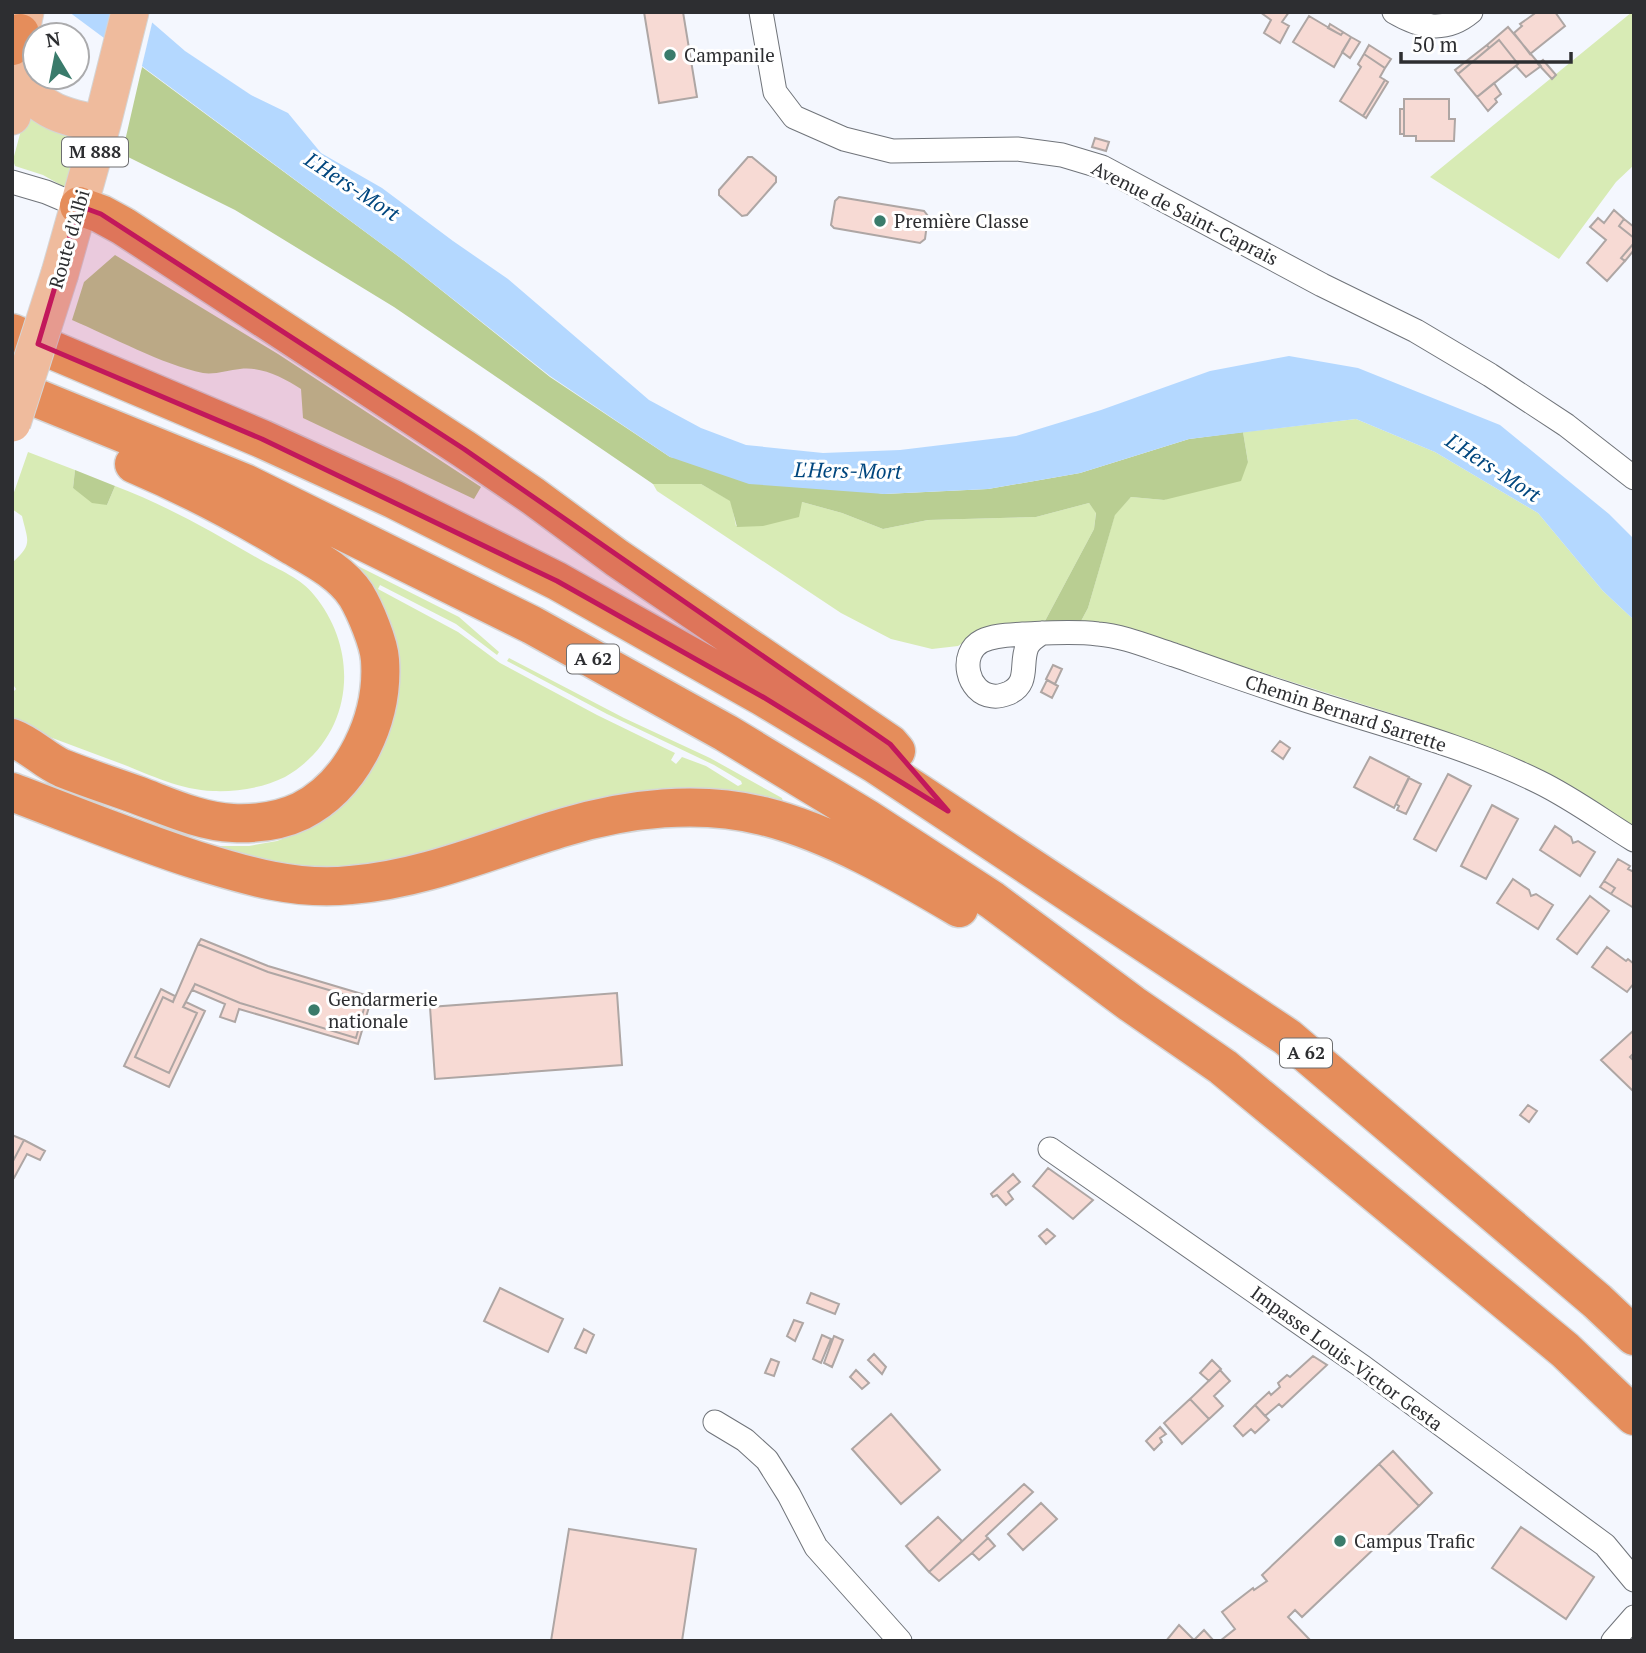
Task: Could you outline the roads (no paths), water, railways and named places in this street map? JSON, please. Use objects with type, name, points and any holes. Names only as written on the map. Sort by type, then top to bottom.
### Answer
[{"type":"highway","points":[[79,206],[123,226],[464,449],[617,558],[890,744],[948,811]]},
{"type":"highway","name":"A 62","points":[[12,333],[262,439],[393,499],[557,581],[763,697],[948,811],[1287,1037],[1634,1336]]},
{"type":"highway","name":"A 62","points":[[12,388],[245,482],[532,625],[726,733],[866,818],[992,900],[1132,1004],[1223,1067],[1565,1350],[1634,1416]]},
{"type":"highway","points":[[12,414],[155,473],[240,514],[339,576],[356,596],[369,623],[380,657],[380,692],[377,704],[370,728],[352,766],[329,790],[301,811],[270,822],[231,823],[188,814],[60,767],[12,760]]},
{"type":"highway","points":[[12,738],[26,744],[60,767]]},
{"type":"highway","points":[[12,792],[164,850],[259,879],[303,886],[350,886],[407,876],[441,868],[567,826],[617,813],[663,808],[714,809],[764,816],[826,838],[889,867],[1132,1004]]},
{"type":"main road","name":"Route d'Albi","points":[[12,423],[60,273],[106,111],[130,12]]},
{"type":"main road","points":[[19,43],[31,98],[55,113],[106,111]]},
{"type":"main road","points":[[12,116],[19,43]]},
{"type":"street","name":"Avenue de Saint-Caprais","points":[[761,12],[775,92],[794,117],[844,139],[892,151],[1017,149],[1062,155],[1102,167],[1322,285],[1416,331],[1566,425],[1634,478]]},
{"type":"street","points":[[1394,12],[1413,23],[1439,27],[1471,12]]},
{"type":"street","points":[[12,181],[79,206]]},
{"type":"street","name":"Chemin Bernard Sarrette","points":[[1042,633],[1077,633],[1124,638],[1286,694],[1469,752],[1540,783],[1634,840]]},
{"type":"street","name":"Impasse Louis-Victor Gesta","points":[[1050,1149],[1363,1367],[1605,1545],[1634,1580]]},
{"type":"street","points":[[715,1422],[745,1440],[766,1460],[789,1494],[816,1547],[900,1641]]},
{"type":"street","points":[[1613,1641],[1634,1617]]},
{"type":"water","name":"L'Hers-Mort","points":[[69,12],[140,12],[185,51],[251,95],[288,113],[321,153],[382,188],[508,279],[649,400],[701,428],[746,445],[823,453],[900,450],[1016,436],[1101,410],[1210,371],[1289,356],[1358,368],[1500,425],[1609,514],[1634,539],[1634,620],[1603,591],[1538,513],[1435,452],[1356,419],[1189,439],[1080,473],[988,489],[884,494],[749,484],[670,457],[550,376],[406,262],[91,28],[91,21],[81,21]]},
{"type":"place","name":"Campanile","points":[[670,55]]},
{"type":"place","name":"Première Classe","points":[[880,221]]},
{"type":"place","name":"Gendarmerie nationale","points":[[314,1010]]},
{"type":"place","name":"Campus Trafic","points":[[1340,1541]]}]
